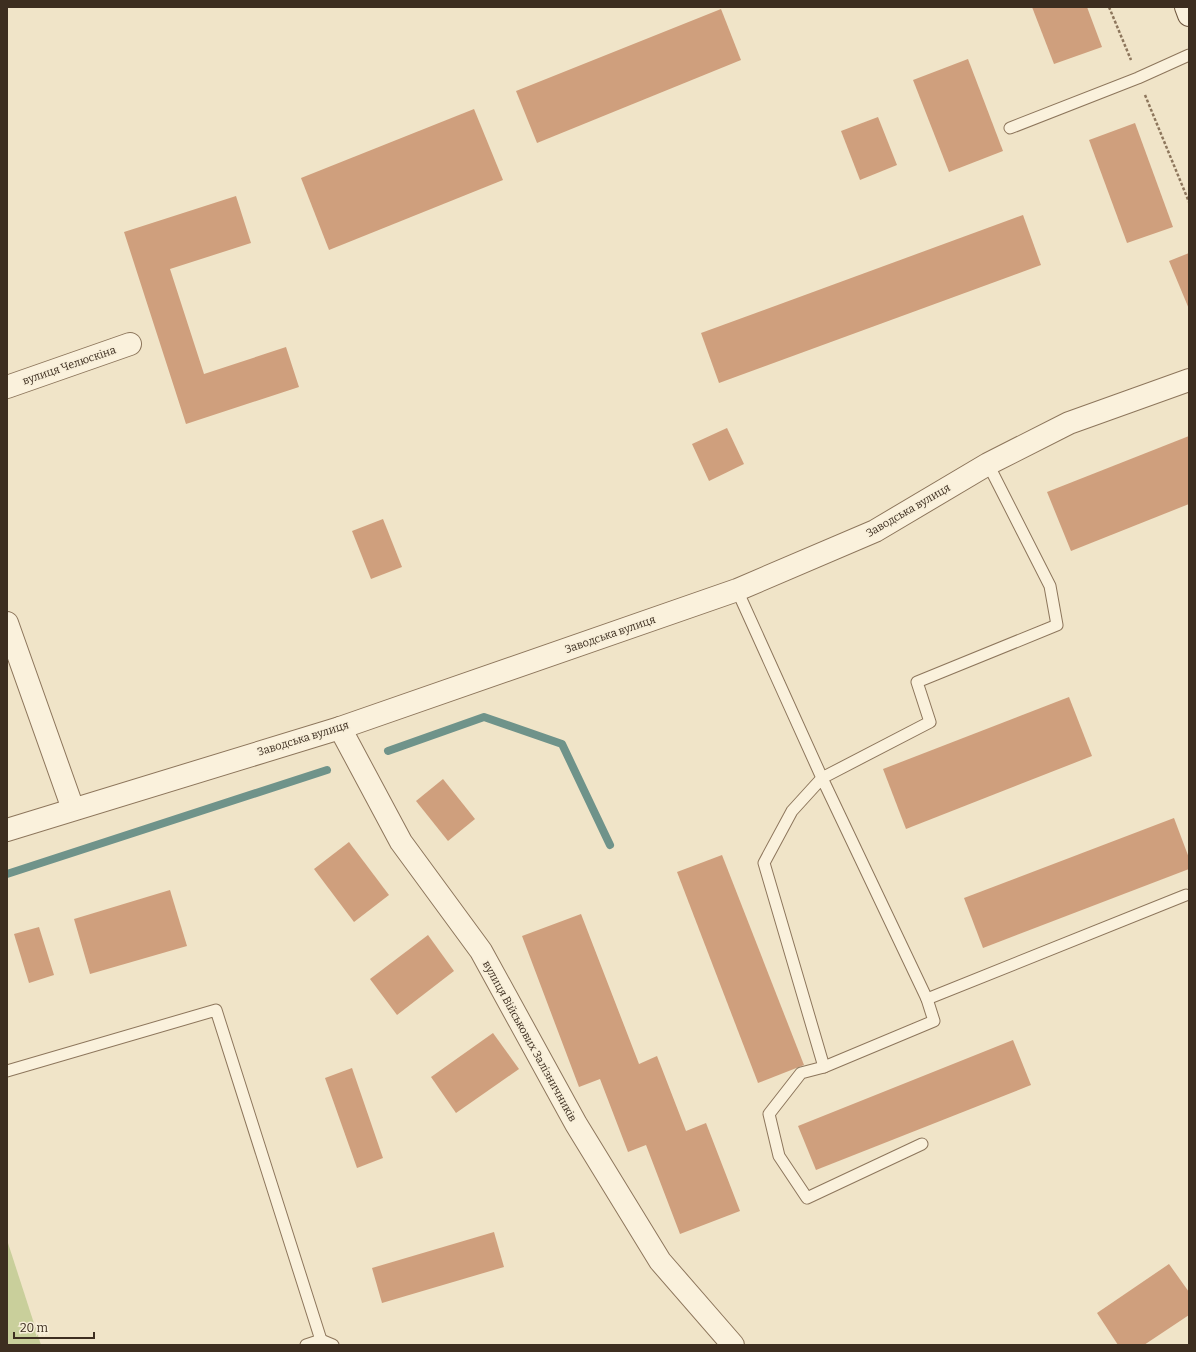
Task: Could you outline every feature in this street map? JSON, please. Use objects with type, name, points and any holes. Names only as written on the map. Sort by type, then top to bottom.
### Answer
[{"type":"street","points":[[1186,7],[1189,16]]},
{"type":"street","name":"вулиця Челюскіна","points":[[7,386],[130,344]]},
{"type":"street","name":"Заводська вулиця","points":[[7,830],[340,728],[737,590],[875,531],[988,464],[1069,423],[1189,380]]},
{"type":"street","points":[[7,623],[73,809]]},
{"type":"street","name":"вулиця Військових Залізничників","points":[[340,728],[401,842],[481,951],[576,1124],[660,1261],[732,1345]]},
{"type":"lane","points":[[1010,128],[1138,78],[1189,55]]},
{"type":"lane","points":[[824,1067],[764,863],[792,811],[822,778],[930,722],[917,682],[1057,625],[1050,586],[988,464]]},
{"type":"lane","points":[[737,590],[822,778],[927,999],[934,1021],[824,1067],[801,1073],[769,1114],[779,1156],[807,1198],[922,1144]]},
{"type":"lane","points":[[927,999],[1186,895]]},
{"type":"lane","points":[[7,1071],[216,1010],[321,1340]]},
{"type":"lane","points":[[306,1345],[321,1340],[333,1345]]},
{"type":"path","points":[[1109,7],[1189,202]]},
{"type":"green space","points":[[7,1240],[41,1345],[7,1345]]},
{"type":"building","points":[[1032,7],[1087,7],[1102,47],[1054,64]]},
{"type":"building","points":[[721,9],[741,60],[537,143],[516,91]]},
{"type":"building","points":[[968,59],[1003,151],[949,172],[913,80]]},
{"type":"building","points":[[474,109],[503,180],[329,250],[301,178]]},
{"type":"building","points":[[878,117],[897,165],[860,180],[841,131]]},
{"type":"building","points":[[1135,123],[1173,227],[1127,243],[1089,140]]},
{"type":"building","points":[[236,196],[251,243],[170,269],[204,374],[286,347],[299,387],[186,424],[124,232]]},
{"type":"building","points":[[1023,215],[1041,265],[719,383],[701,333]]},
{"type":"building","points":[[1189,253],[1189,309],[1169,261]]},
{"type":"building","points":[[727,428],[744,464],[709,481],[692,444]]},
{"type":"building","points":[[1189,436],[1189,504],[1071,551],[1047,492]]},
{"type":"building","points":[[383,519],[402,567],[371,579],[352,531]]},
{"type":"building","points":[[1069,697],[1092,756],[906,829],[883,769]]},
{"type":"building","points":[[443,779],[475,819],[448,841],[416,801]]},
{"type":"building","points":[[1174,818],[1189,858],[1189,869],[983,948],[964,898]]},
{"type":"building","points":[[349,842],[389,895],[354,922],[314,869]]},
{"type":"building","points":[[722,855],[804,1065],[758,1083],[677,872]]},
{"type":"building","points":[[170,890],[187,946],[90,974],[74,919]]},
{"type":"building","points":[[581,914],[639,1064],[657,1056],[686,1131],[706,1123],[740,1211],[680,1234],[646,1145],[628,1152],[600,1079],[579,1087],[522,936]]},
{"type":"building","points":[[39,927],[54,975],[29,983],[14,934]]},
{"type":"building","points":[[428,935],[454,971],[397,1015],[370,979]]},
{"type":"building","points":[[493,1033],[519,1069],[456,1113],[431,1077]]},
{"type":"building","points":[[1013,1040],[1031,1085],[816,1170],[798,1126]]},
{"type":"building","points":[[352,1068],[383,1158],[357,1168],[325,1078]]},
{"type":"building","points":[[494,1232],[504,1267],[382,1303],[372,1268]]},
{"type":"building","points":[[1169,1264],[1189,1292],[1189,1315],[1144,1345],[1118,1345],[1097,1313]]},
{"type":"waterway","points":[[388,751],[484,717],[562,744],[610,845]]},
{"type":"waterway","points":[[7,874],[327,770]]}]
